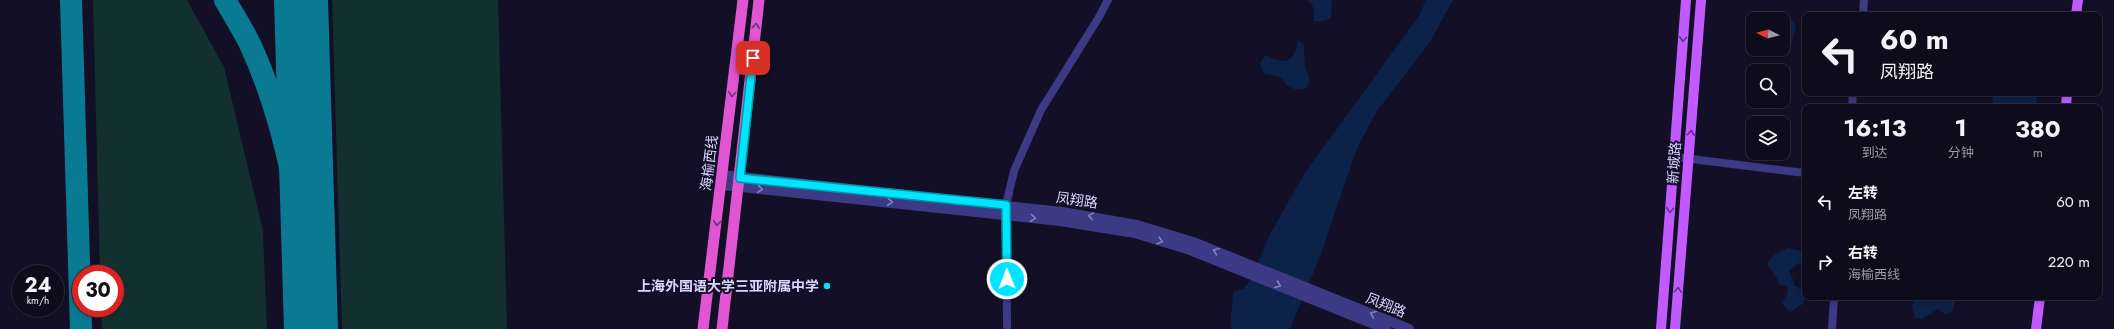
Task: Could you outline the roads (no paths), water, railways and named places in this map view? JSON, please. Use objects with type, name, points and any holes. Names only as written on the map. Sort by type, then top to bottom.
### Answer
[{"type":"highway","name":"海榆西线","points":[[703,329],[743,0]]},
{"type":"highway","points":[[722,329],[759,0]]},
{"type":"main road","name":"新城路","points":[[1660,329],[1675,157],[1686,0]]},
{"type":"main road","name":"新城路","points":[[1675,329],[1701,0]]},
{"type":"main road","points":[[2076,12],[2078,0]]},
{"type":"main road","points":[[2036,329],[2040,300]]},
{"type":"street","points":[[1007,326],[1006,210],[1014,170],[1041,110],[1108,0]]},
{"type":"street","points":[[1863,12],[1864,0]]},
{"type":"street","points":[[1675,157],[1802,173]]},
{"type":"street","name":"凤翔路","points":[[722,180],[1006,210],[1135,234],[1250,269],[1309,293],[1409,329]]},
{"type":"street","name":"凤翔路","points":[[1309,293],[1386,329]]},
{"type":"street","points":[[1832,329],[1834,300]]},
{"type":"water","points":[[1307,0],[1332,0],[1331,18],[1324,21],[1314,21],[1313,6]]},
{"type":"water","points":[[1426,0],[1453,0],[1430,42],[1377,111],[1357,148],[1321,254],[1290,329],[1230,329],[1233,292],[1243,289],[1250,281],[1270,234],[1304,174],[1419,16]]},
{"type":"water","points":[[1790,17],[1796,26],[1790,45]]},
{"type":"water","points":[[1298,41],[1303,44],[1305,65],[1309,83],[1305,88],[1293,89],[1286,85],[1284,80],[1277,76],[1264,74],[1260,64],[1265,55],[1281,61],[1288,60],[1295,52]]},
{"type":"water","points":[[1992,96],[2035,96],[2037,98],[2036,104],[1993,104]]},
{"type":"water","points":[[1788,248],[1802,251],[1802,265],[1797,264],[1789,271],[1794,285],[1802,290],[1802,300],[1804,300],[1804,303],[1790,312],[1782,303],[1788,292],[1787,286],[1780,285],[1767,263],[1774,255]]},
{"type":"water","points":[[1913,300],[1955,300],[1954,308],[1950,313],[1945,314],[1938,309],[1922,319],[1915,318],[1912,307]]},
{"type":"place","name":"上海外国语大学三亚附属中学","points":[[827,286]]}]
